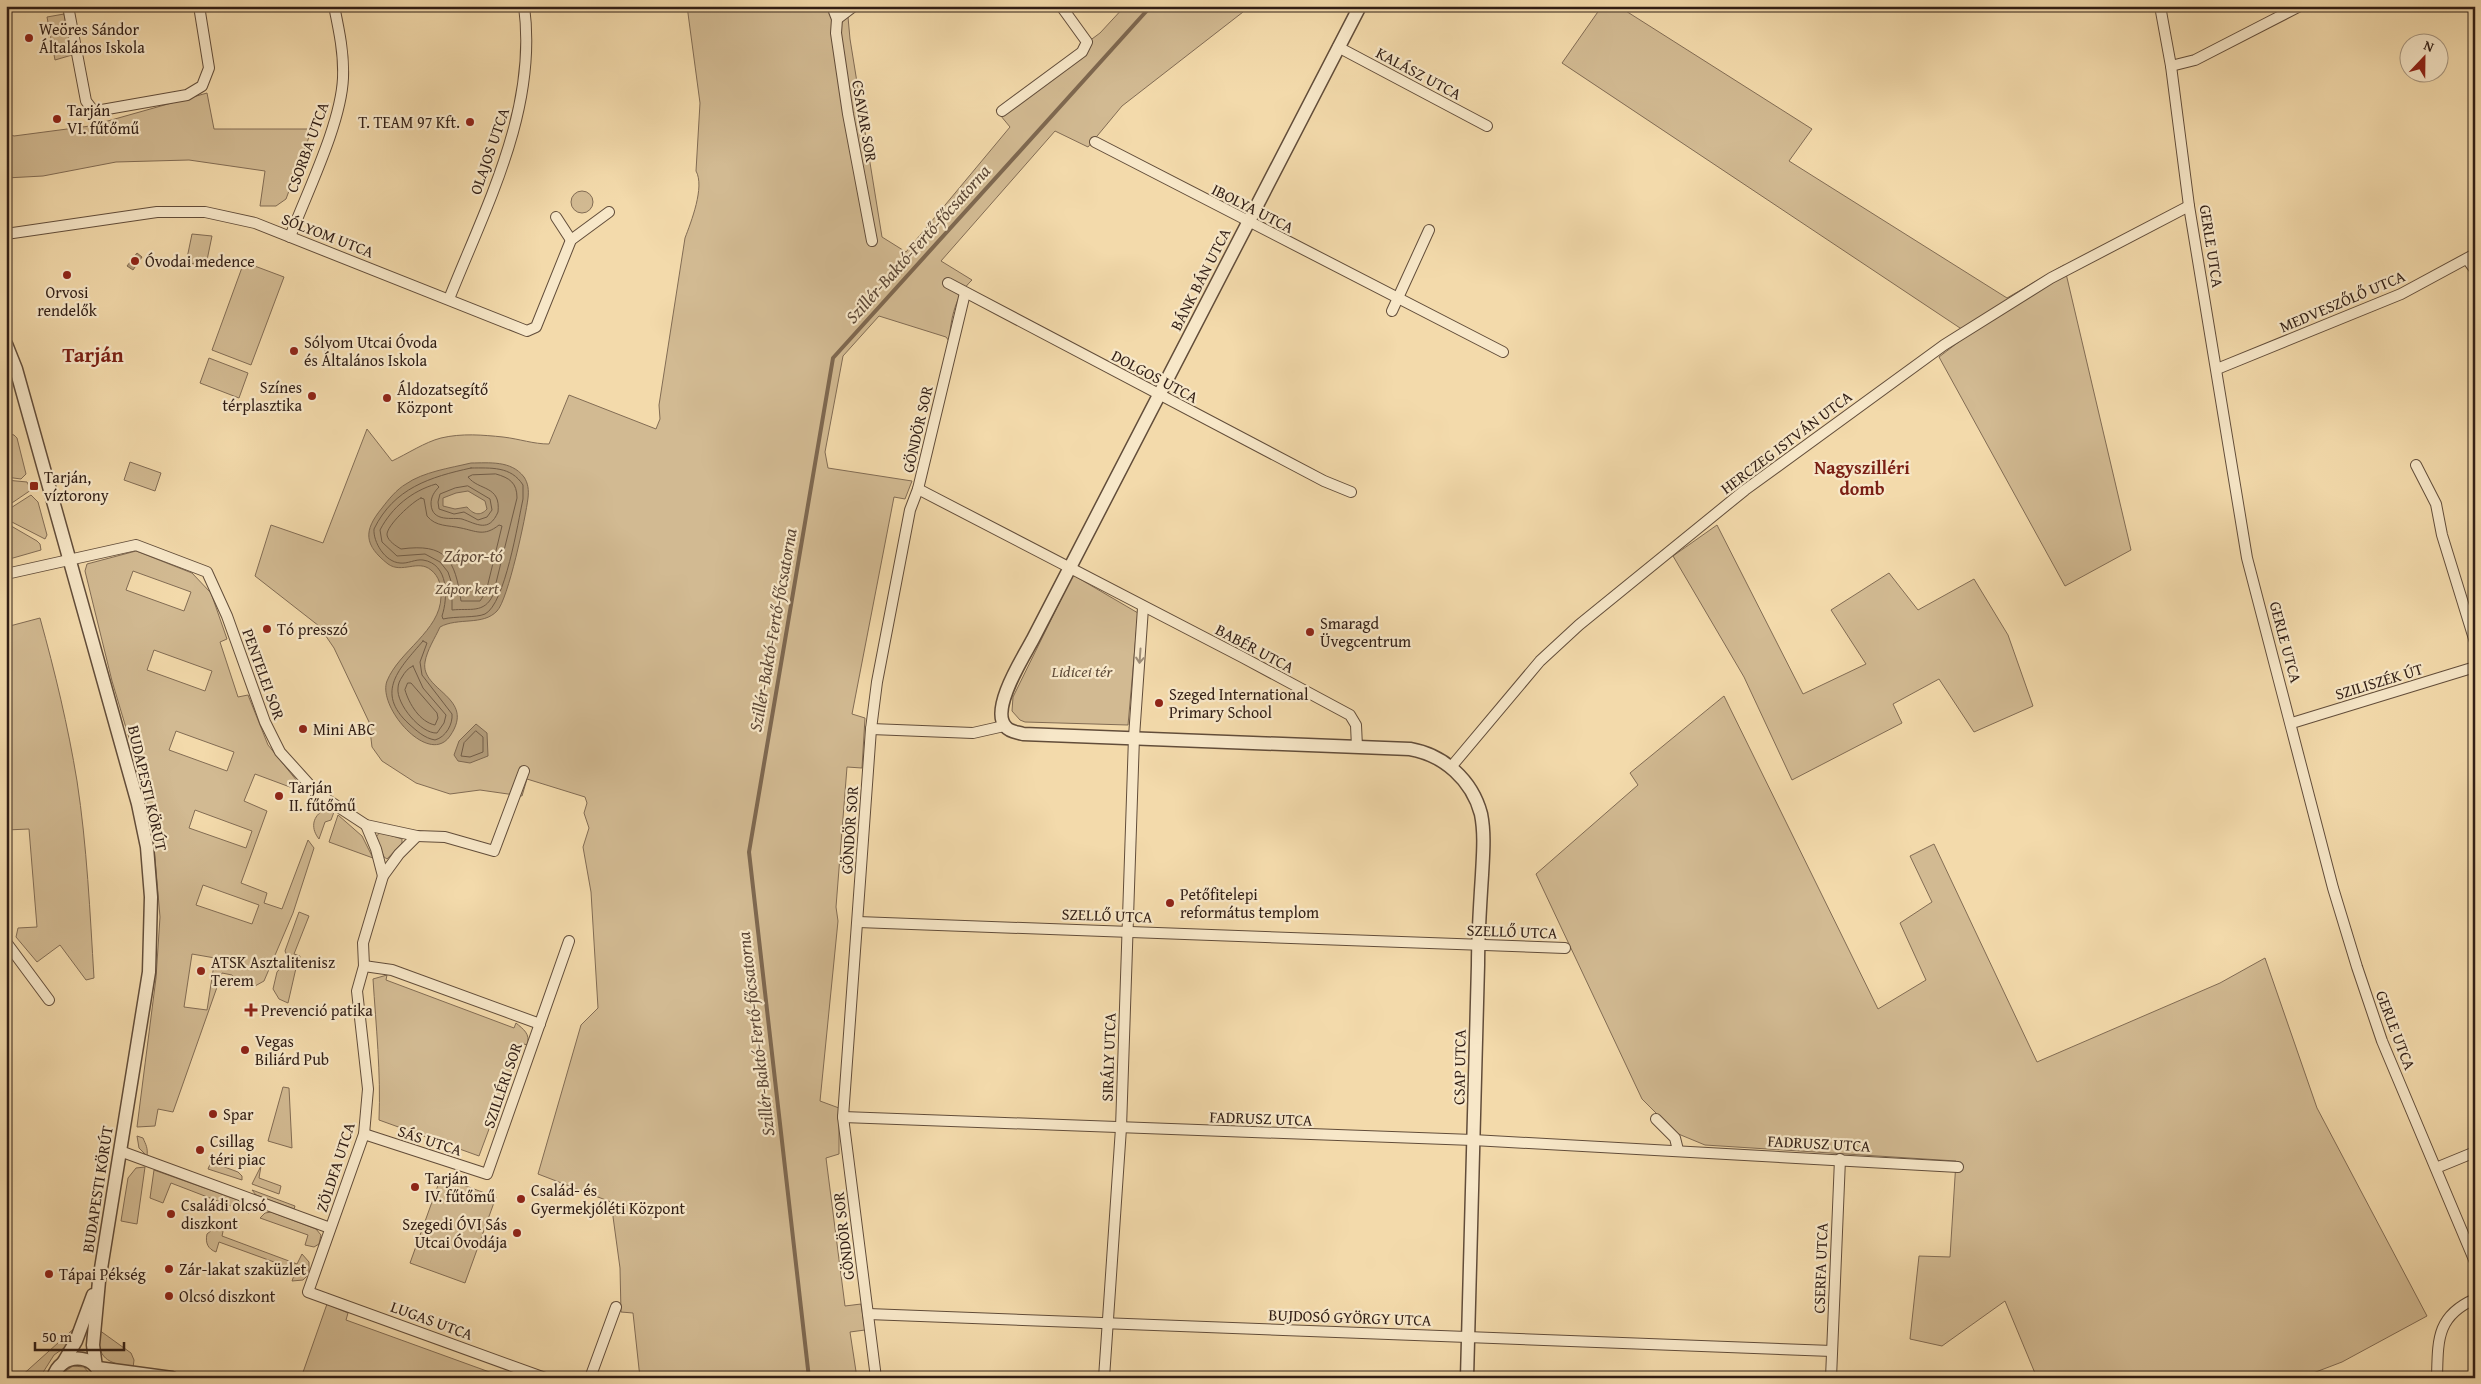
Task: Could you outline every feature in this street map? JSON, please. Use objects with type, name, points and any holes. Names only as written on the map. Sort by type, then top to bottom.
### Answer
[{"type":"street","points":[[68,6],[86,102],[96,111],[187,95],[202,86],[209,68],[199,6]]},
{"type":"street","name":"CSORBA UTCA","points":[[290,237],[333,126],[341,98],[343,50],[334,6]]},
{"type":"street","name":"OLAJOS UTCA","points":[[450,299],[495,184],[519,113],[526,63],[524,6]]},
{"type":"street","name":"CSAVAR SOR","points":[[832,6],[837,19],[836,33],[848,114],[872,241]]},
{"type":"street","points":[[837,19],[854,6]]},
{"type":"street","points":[[1002,111],[1082,52],[1087,42],[1061,6]]},
{"type":"street","name":"BÁNK BÁN UTCA","points":[[1070,568],[1360,6]]},
{"type":"street","name":"GERLE UTCA","points":[[2160,6],[2171,66],[2189,206],[2247,558],[2292,723],[2333,888],[2357,967],[2382,1041],[2475,1262]]},
{"type":"street","points":[[2171,66],[2195,60],[2300,6]]},
{"type":"street","name":"KALÁSZ UTCA","points":[[1338,47],[1487,126]]},
{"type":"street","name":"IBOLYA UTCA","points":[[1095,142],[1503,352]]},
{"type":"street","name":"HERCZEG ISTVÁN UTCA","points":[[1451,767],[1540,661],[1579,625],[1745,490],[1944,345],[2051,278],[2189,206]]},
{"type":"street","name":"SÓLYOM UTCA","points":[[6,234],[157,212],[205,212],[255,223],[450,299],[526,331],[536,327],[571,240]]},
{"type":"street","points":[[556,218],[571,240],[609,212]]},
{"type":"street","points":[[1392,311],[1429,230]]},
{"type":"street","points":[[2471,256],[2475,270]]},
{"type":"street","name":"MEDVESZŐLŐ UTCA","points":[[2217,368],[2401,294],[2471,256]]},
{"type":"street","name":"DOLGOS UTCA","points":[[948,283],[1324,481],[1351,492]]},
{"type":"street","name":"GÖNDÖR SOR","points":[[876,1378],[843,1117],[871,729],[877,682],[910,510],[918,489],[965,292]]},
{"type":"street","name":"BUDAPESTI KÖRÚT","points":[[6,344],[16,369],[70,560],[138,804],[147,847],[151,897],[149,972],[99,1281],[93,1345],[99,1371]]},
{"type":"street","points":[[2416,465],[2436,504],[2442,535],[2475,642]]},
{"type":"street","points":[[918,489],[1143,608],[1134,737]]},
{"type":"street","name":"PENTELEI SOR","points":[[6,574],[136,545],[207,572],[227,616],[265,722],[280,752],[317,794],[366,825],[417,836],[445,837],[494,851],[524,771]]},
{"type":"street","points":[[1070,568],[1004,696],[1000,712],[1004,726],[1010,730],[1024,734],[1357,746],[1419,751],[1432,755],[1451,767]]},
{"type":"street","name":"BABÉR UTCA","points":[[1143,608],[1242,657],[1350,716],[1356,725],[1357,746]]},
{"type":"street","name":"SZILISZÉK ÚT","points":[[2292,723],[2475,667]]},
{"type":"street","points":[[871,729],[973,733],[1004,726]]},
{"type":"street","name":"SIRÁLY UTCA","points":[[1104,1378],[1121,1128],[1134,737]]},
{"type":"street","name":"CSAP UTCA","points":[[1451,767],[1475,798],[1482,823],[1467,1378]]},
{"type":"street","points":[[366,825],[376,850],[383,876]]},
{"type":"street","name":"ZÖLDFA UTCA","points":[[308,1292],[364,1134],[368,1089],[357,991],[364,966],[363,943],[383,876],[399,854],[417,836]]},
{"type":"street","name":"SZELLŐ UTCA","points":[[858,922],[1564,948]]},
{"type":"street","name":"SZILLÉRI SOR","points":[[487,1174],[570,941]]},
{"type":"street","points":[[6,942],[48,1000]]},
{"type":"street","points":[[364,966],[392,970],[540,1024]]},
{"type":"street","name":"FADRUSZ UTCA","points":[[843,1117],[1473,1140],[1958,1167]]},
{"type":"street","points":[[1656,1119],[1675,1138],[1678,1150]]},
{"type":"street","name":"SÁS UTCA","points":[[364,1134],[487,1174]]},
{"type":"street","name":"ZÖLDFA UTCA","points":[[120,1151],[330,1228]]},
{"type":"street","points":[[2436,1168],[2475,1152]]},
{"type":"street","name":"CSERFA UTCA","points":[[1831,1378],[1840,1159]]},
{"type":"street","name":"BUDAPESTI KÖRÚT","points":[[47,1378],[58,1370],[76,1342],[99,1281]]},
{"type":"street","name":"LUGAS UTCA","points":[[308,1292],[545,1378]]},
{"type":"street","points":[[2437,1378],[2437,1345],[2442,1327],[2448,1317],[2475,1299]]},
{"type":"street","points":[[590,1378],[616,1307]]},
{"type":"street","name":"BUJDOSÓ GYÖRGY UTCA","points":[[868,1314],[1832,1351]]},
{"type":"street","points":[[58,1370],[79,1358],[90,1361],[99,1371],[172,1378]]},
{"type":"green space","name":"Zápor kert","points":[[687,6],[847,6],[850,39],[882,237],[906,252],[1010,127],[996,110],[1100,33],[1125,6],[1247,6],[1243,12],[1122,106],[1088,147],[1055,131],[941,261],[972,280],[958,300],[951,324],[949,341],[946,337],[879,316],[843,356],[825,452],[828,468],[912,481],[905,499],[894,497],[852,714],[865,718],[862,768],[847,767],[836,907],[838,921],[820,1101],[839,1108],[839,1154],[826,1158],[845,1306],[861,1304],[865,1330],[850,1332],[857,1378],[640,1378],[633,1313],[621,1312],[620,1268],[611,1202],[538,1174],[581,1025],[598,1008],[591,892],[583,847],[589,828],[584,813],[587,803],[585,797],[527,779],[522,796],[480,790],[450,794],[416,783],[382,761],[372,747],[369,722],[334,648],[319,626],[255,576],[271,525],[323,543],[367,429],[392,461],[429,442],[457,435],[495,436],[549,444],[569,395],[656,429],[660,419],[659,405],[685,238],[691,223],[699,186],[696,171],[700,103]]},
{"type":"green space","points":[[1602,6],[1618,6],[1812,129],[1789,161],[2007,298],[2064,265],[2131,550],[2065,586],[1939,357],[1969,334],[1562,63]]},
{"type":"green space","points":[[64,14],[72,55],[55,60],[47,17]]},
{"type":"green space","points":[[207,93],[214,129],[312,129],[286,199],[276,206],[260,206],[265,171],[189,160],[116,162],[43,176],[6,178],[6,133],[14,136],[90,126]]},
{"type":"green space","points":[[582,191],[590,194],[593,202],[590,210],[582,213],[574,210],[571,202],[574,194]]},
{"type":"green space","points":[[192,234],[212,236],[206,265],[186,263]]},
{"type":"green space","points":[[244,262],[284,277],[251,365],[212,350]]},
{"type":"green space","points":[[209,358],[248,373],[239,398],[200,383]]},
{"type":"green space","points":[[10,434],[17,438],[26,474],[21,479],[6,477],[6,436]]},
{"type":"green space","points":[[130,462],[161,473],[155,491],[124,480]]},
{"type":"green space","points":[[6,480],[27,482],[31,490],[6,507]]},
{"type":"green space","points":[[31,495],[38,502],[47,535],[45,539],[6,519],[6,511]]},
{"type":"green space","points":[[6,523],[37,541],[40,544],[41,550],[6,560],[6,556],[11,554],[6,538]]},
{"type":"green space","points":[[1717,525],[1803,694],[1866,664],[1831,610],[1889,573],[1918,610],[1974,579],[2008,635],[2033,706],[1974,732],[1939,679],[1893,704],[1902,723],[1792,780],[1744,677],[1673,556]]},
{"type":"green space","points":[[136,551],[192,573],[211,593],[227,639],[220,642],[238,697],[248,695],[268,745],[301,786],[298,790],[255,774],[244,801],[267,811],[241,883],[267,893],[264,903],[282,909],[308,840],[314,848],[293,913],[264,981],[255,986],[237,981],[232,975],[222,973],[173,1112],[158,1109],[155,1126],[137,1127],[156,978],[160,917],[152,823],[112,681],[85,571],[87,564]],"holes":[[[133,571],[191,592],[184,611],[126,590]],[[154,650],[212,671],[205,691],[147,670]],[[176,731],[234,752],[227,771],[169,750]],[[195,810],[252,831],[246,848],[189,828]],[[203,885],[259,905],[252,924],[196,905]],[[192,954],[215,958],[207,1010],[184,1007]]]},
{"type":"green space","name":"Lidicei tér","points":[[1073,575],[1138,613],[1128,725],[1025,722],[1020,720],[1012,711],[1013,697]]},
{"type":"green space","points":[[40,618],[65,719],[80,805],[88,879],[94,978],[86,980],[60,945],[37,962],[16,937],[18,928],[37,927],[29,829],[6,830],[6,627]]},
{"type":"green space","points":[[1724,696],[1878,1009],[1926,980],[1900,923],[1932,902],[1910,856],[1934,844],[2037,1062],[2220,983],[2265,958],[2317,1108],[2427,1316],[2342,1362],[2300,1378],[2037,1378],[2005,1301],[1942,1346],[1910,1339],[1919,1256],[1950,1257],[1956,1161],[1705,1145],[1676,1133],[1642,1099],[1536,874],[1638,785],[1630,773]]},
{"type":"green space","points":[[322,811],[334,812],[331,820],[325,822],[319,839],[316,835],[314,824],[316,817]]},
{"type":"green space","points":[[338,815],[362,836],[373,858],[329,842]]},
{"type":"green space","points":[[380,832],[402,839],[402,843],[387,859],[384,857],[376,837]]},
{"type":"green space","points":[[299,912],[309,916],[294,954],[300,956],[299,962],[288,958],[285,951]]},
{"type":"green space","points":[[283,965],[296,968],[288,1003],[279,999],[273,989],[277,972]]},
{"type":"green space","points":[[387,975],[386,980],[514,1028],[516,1023],[527,1035],[527,1045],[521,1043],[479,1156],[379,1120],[379,1067],[373,979]]},
{"type":"green space","points":[[283,1087],[289,1088],[292,1148],[268,1141]]},
{"type":"green space","points":[[137,1136],[143,1138],[147,1149],[147,1156],[139,1148]]},
{"type":"green space","points":[[211,1162],[238,1172],[242,1176],[242,1180],[208,1169]]},
{"type":"green space","points":[[261,1166],[259,1178],[281,1186],[279,1194],[252,1184]]},
{"type":"green space","points":[[145,1167],[137,1224],[121,1221],[128,1178],[136,1168]]},
{"type":"green space","points":[[154,1170],[252,1205],[249,1213],[171,1183],[163,1203],[150,1198]]},
{"type":"green space","points":[[441,1177],[496,1197],[465,1283],[410,1263]]},
{"type":"green space","points":[[252,1190],[295,1206],[294,1209],[256,1195]]},
{"type":"green space","points":[[271,1212],[316,1229],[321,1235],[319,1244],[314,1247],[305,1245],[308,1235],[260,1218],[265,1213]]},
{"type":"green space","points":[[217,1226],[224,1227],[222,1236],[297,1264],[302,1254],[309,1262],[309,1274],[303,1280],[292,1281],[296,1270],[219,1242],[216,1252],[213,1251],[208,1245],[206,1237]]},
{"type":"green space","points":[[327,1304],[348,1313],[346,1320],[506,1378],[301,1378]]},
{"type":"green space","points":[[78,1325],[71,1343],[54,1355],[42,1374],[36,1378],[19,1378]]},
{"type":"green space","points":[[99,1330],[131,1353],[134,1360],[133,1368],[116,1364],[105,1358],[100,1348]]},
{"type":"green space","points":[[73,1366],[84,1367],[93,1378],[61,1378],[64,1372]]},
{"type":"water","name":"Óvodai medence","points":[[137,253],[142,257],[133,270],[127,266]]},
{"type":"water","name":"Zápor-tó","points":[[471,463],[492,463],[513,468],[525,479],[528,487],[528,498],[511,575],[497,611],[491,616],[478,620],[455,622],[440,627],[427,653],[425,662],[426,672],[453,703],[457,712],[456,723],[450,736],[441,744],[430,744],[418,739],[407,730],[397,718],[386,692],[387,681],[393,670],[427,631],[434,620],[439,609],[441,597],[439,582],[434,572],[426,567],[399,568],[388,564],[374,550],[369,538],[369,531],[376,516],[390,498],[403,486],[428,473]],"holes":[[[468,491],[485,501],[487,509],[479,514],[474,513],[467,507],[455,509],[443,506],[443,498]]]},
{"type":"water","points":[[476,724],[487,733],[488,756],[470,763],[458,761],[454,755],[459,741]]},
{"type":"waterway","name":"Szillér-Baktó-Fertő-főcsatorna","points":[[809,1378],[749,852],[833,358],[1151,6]]},
{"type":"place","name":"Weöres Sándor Általános Iskola","points":[[29,38]]},
{"type":"place","name":"Tarján VI. fűtőmű","points":[[57,119]]},
{"type":"place","name":"T. TEAM 97 Kft.","points":[[470,122]]},
{"type":"place","name":"Óvodai medence","points":[[135,261]]},
{"type":"place","name":"Orvosi rendelők","points":[[67,275]]},
{"type":"place","name":"Sólyom Utcai Óvoda és Általános Iskola","points":[[294,351]]},
{"type":"place","name":"Színes térplasztika","points":[[312,396]]},
{"type":"place","name":"Áldozatsegítő Központ","points":[[387,398]]},
{"type":"place","name":"Tarján, víztorony","points":[[34,486]]},
{"type":"place","name":"Tó presszó","points":[[267,629]]},
{"type":"place","name":"Smaragd Üvegcentrum","points":[[1310,632]]},
{"type":"place","name":"Szeged International Primary School","points":[[1159,703]]},
{"type":"place","name":"Mini ABC","points":[[303,729]]},
{"type":"place","name":"Tarján II. fűtőmű","points":[[279,796]]},
{"type":"place","name":"Petőfitelepi református templom","points":[[1170,903]]},
{"type":"place","name":"ATSK Asztalitenisz Terem","points":[[201,971]]},
{"type":"place","name":"Prevenció patika","points":[[251,1010]]},
{"type":"place","name":"Vegas Biliárd Pub","points":[[245,1050]]},
{"type":"place","name":"Spar","points":[[213,1114]]},
{"type":"place","name":"Csillag téri piac","points":[[200,1150]]},
{"type":"place","name":"Tarján IV. fűtőmű","points":[[415,1187]]},
{"type":"place","name":"Család- és Gyermekjóléti Központ","points":[[521,1199]]},
{"type":"place","name":"Családi olcsó diszkont","points":[[171,1214]]},
{"type":"place","name":"Szegedi ÓVI Sás Utcai Óvodája","points":[[517,1233]]},
{"type":"place","name":"Zár-lakat szaküzlet","points":[[169,1269]]},
{"type":"place","name":"Tápai Pékség","points":[[49,1274]]},
{"type":"place","name":"Olcsó diszkont","points":[[169,1296]]},
{"type":"district","name":"Tarján","points":[[93,355]]},
{"type":"district","name":"Nagyszilléri domb","points":[[1862,478]]}]
